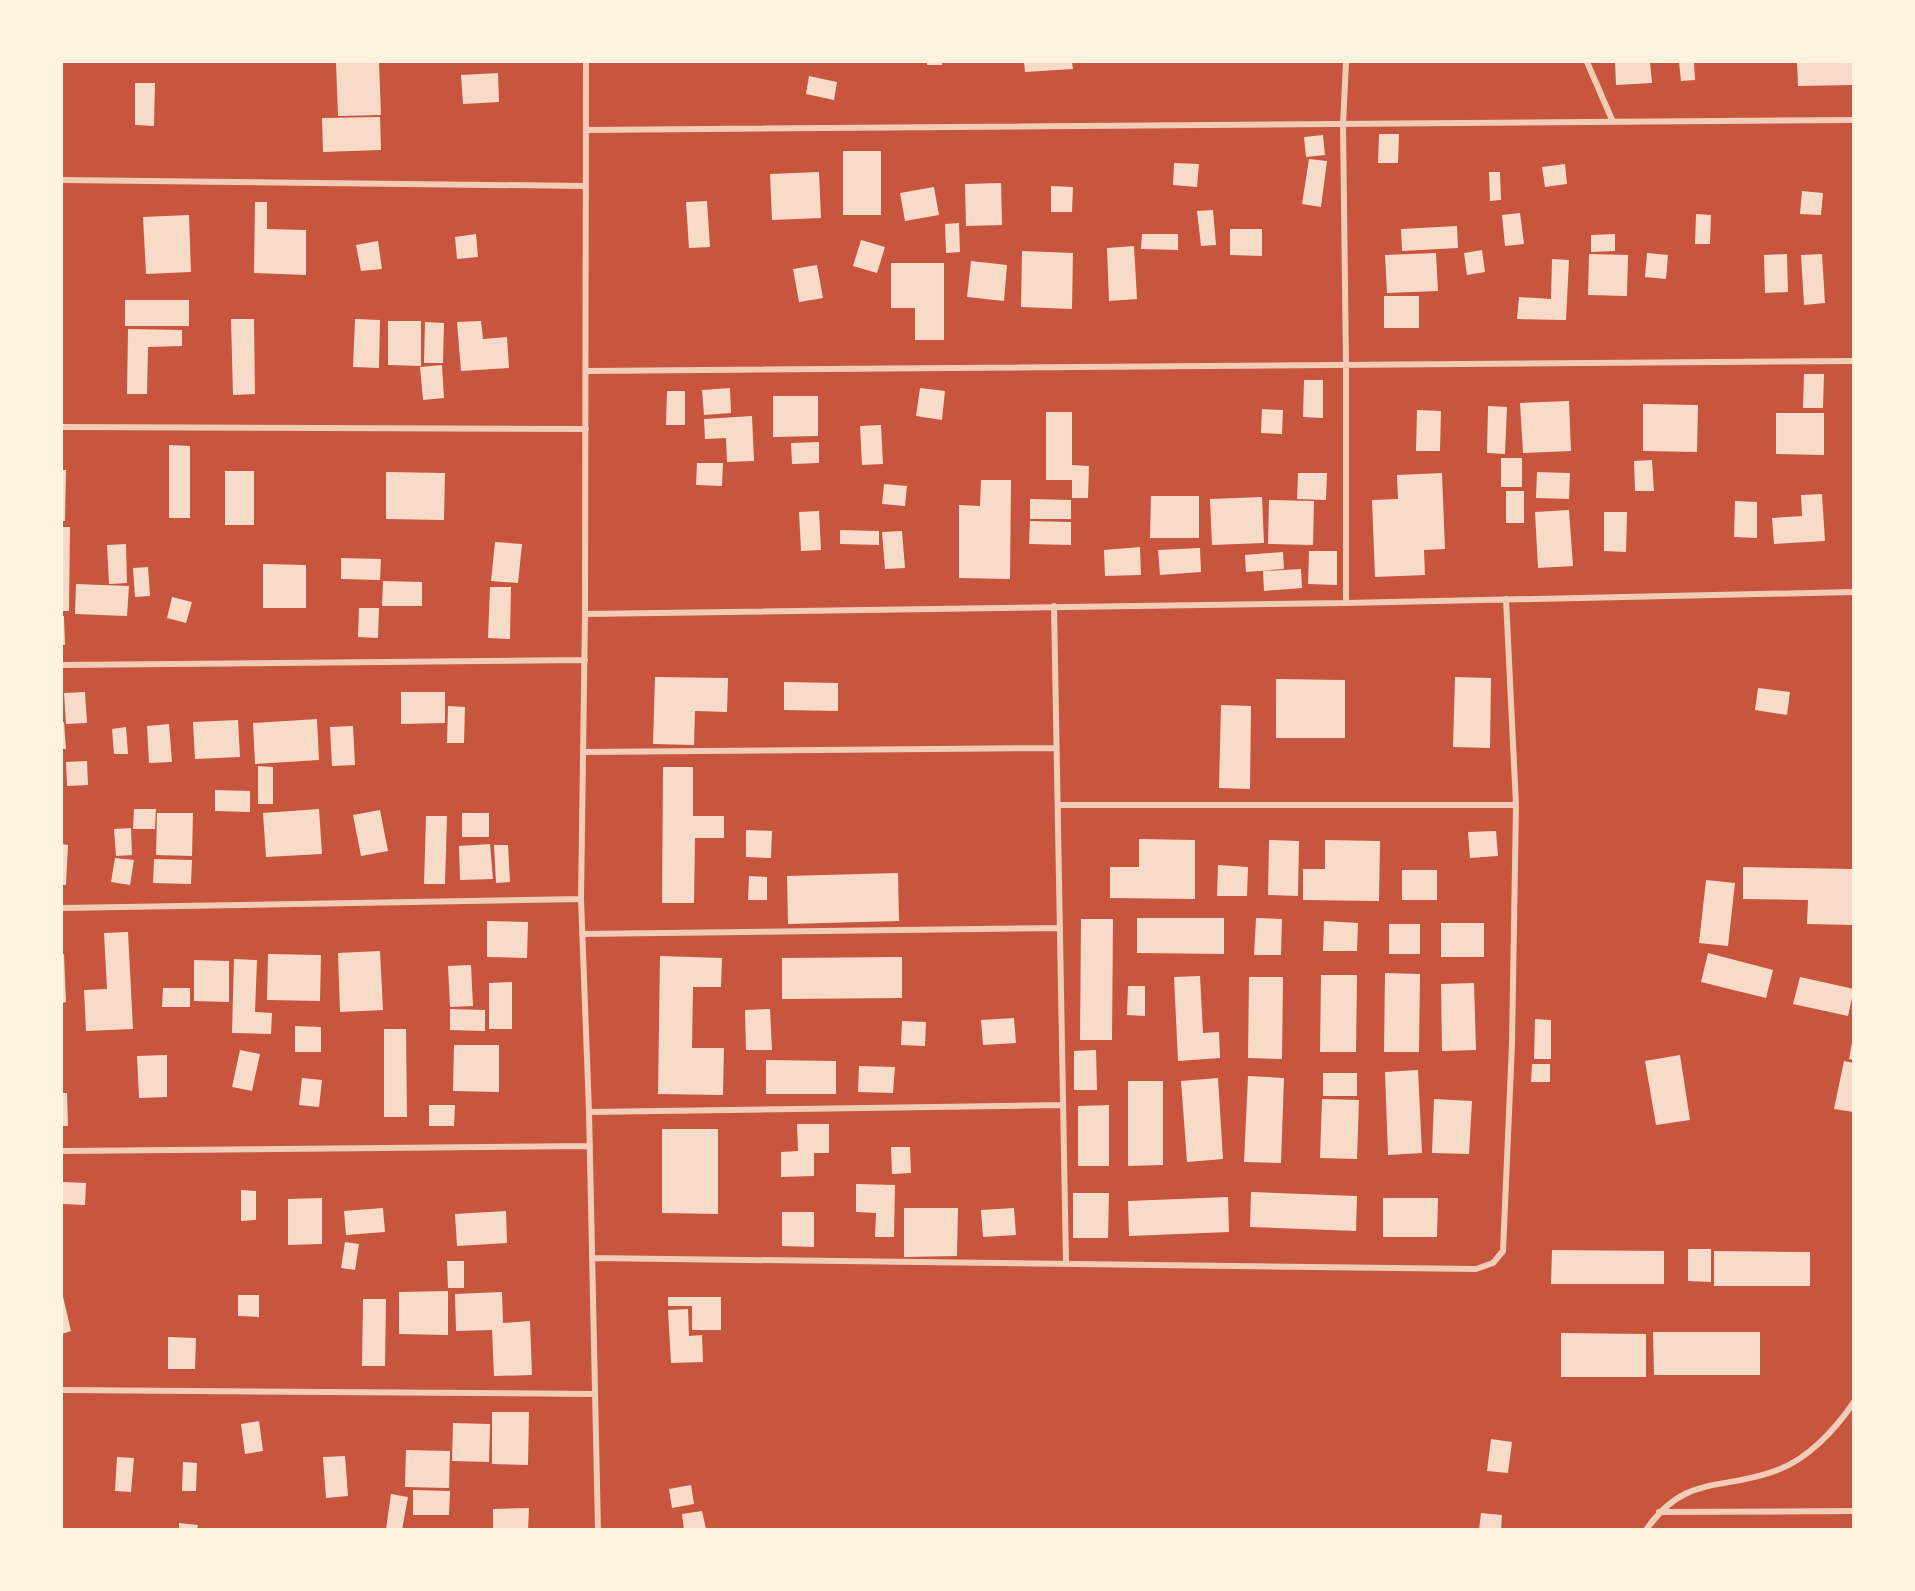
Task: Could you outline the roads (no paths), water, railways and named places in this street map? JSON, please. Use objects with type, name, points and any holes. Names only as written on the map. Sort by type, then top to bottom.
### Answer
[{"type":"street","points":[[586,62],[585,660],[581,899],[590,1146],[598,1530]]},
{"type":"street","points":[[1346,62],[1343,125],[1346,603]]},
{"type":"street","points":[[1587,62],[1612,122]]},
{"type":"street","points":[[586,130],[1854,120]]},
{"type":"street","points":[[62,180],[586,186]]},
{"type":"street","points":[[586,371],[1854,361]]},
{"type":"street","points":[[62,427],[586,429]]},
{"type":"street","points":[[585,614],[1346,603],[1854,592]]},
{"type":"street","points":[[592,1258],[1476,1269],[1493,1263],[1503,1251],[1512,1044],[1516,805],[1506,599]]},
{"type":"street","points":[[1054,606],[1066,1264]]},
{"type":"street","points":[[62,665],[585,660]]},
{"type":"street","points":[[584,752],[1056,748]]},
{"type":"street","points":[[1058,804],[1516,805]]},
{"type":"street","points":[[62,908],[581,899]]},
{"type":"street","points":[[582,934],[1060,928]]},
{"type":"street","points":[[589,1112],[1063,1105]]},
{"type":"street","points":[[62,1151],[590,1146]]},
{"type":"street","points":[[62,1390],[594,1394]]},
{"type":"street","points":[[1646,1530],[1658,1512],[1683,1493],[1776,1471],[1811,1451],[1854,1402]]},
{"type":"street","points":[[1658,1512],[1854,1511]]}]
